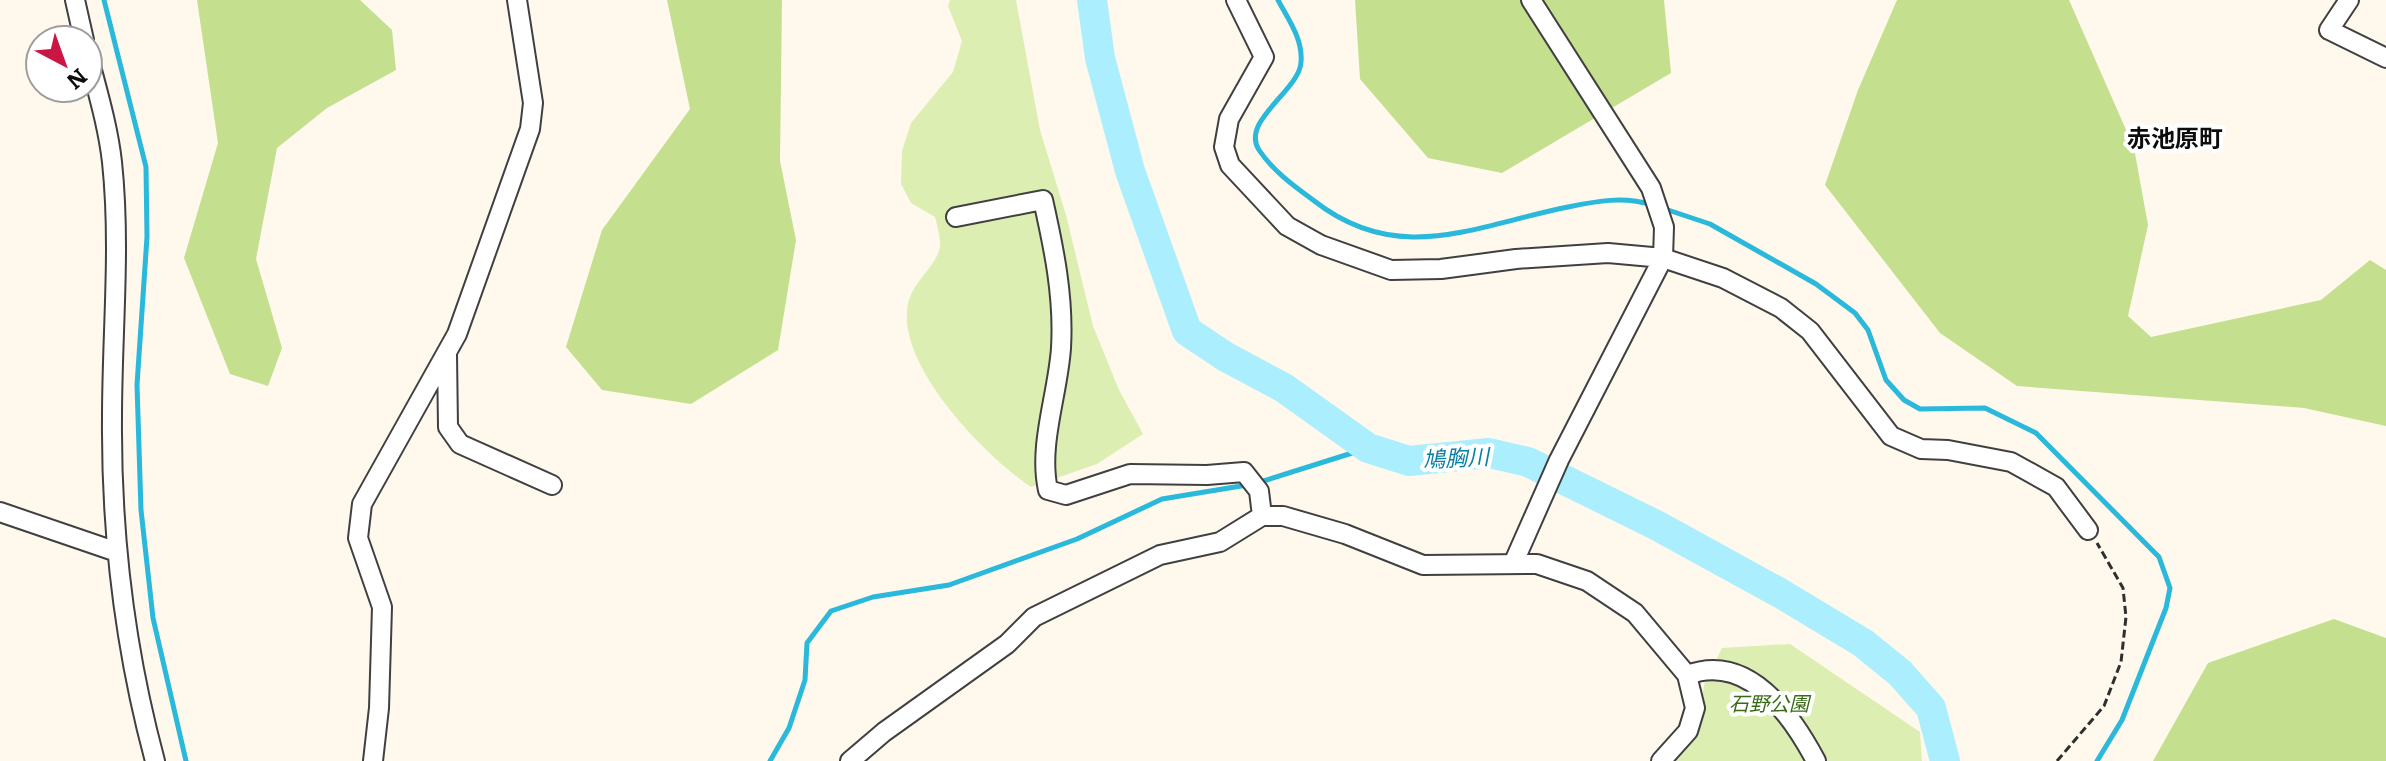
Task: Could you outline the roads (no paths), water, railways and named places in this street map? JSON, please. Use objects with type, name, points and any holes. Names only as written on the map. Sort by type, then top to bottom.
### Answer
[{"type":"street","points":[[75,0],[80,24]]},
{"type":"street","points":[[373,761],[379,708],[382,607],[358,538],[362,504],[457,334],[530,129],[533,103],[517,0]]},
{"type":"street","points":[[1236,0],[1264,57],[1229,119],[1224,147],[1237,176],[1287,226],[1321,245],[1391,270],[1441,269],[1516,259],[1608,253],[1663,258],[1723,278],[1781,308],[1810,331],[1891,436],[1921,449],[1948,450],[2011,462],[2056,487],[2088,530]]},
{"type":"street","points":[[1513,564],[1559,460],[1663,258],[1664,227],[1651,188],[1531,0]]},
{"type":"street","points":[[2349,0],[2329,30],[2386,58]]},
{"type":"street","points":[[99,104],[112,162],[116,247],[112,419],[117,552],[137,683],[155,761]]},
{"type":"street","points":[[956,217],[1043,200],[1062,303],[1056,394],[1043,469],[1048,490],[1066,495],[1130,474],[1244,472],[1259,491],[1262,516]]},
{"type":"street","points":[[447,352],[448,427],[453,437],[460,444],[552,485]]},
{"type":"street","points":[[0,512],[117,552]]},
{"type":"street","points":[[850,761],[884,732],[1007,644],[1034,617],[1160,555],[1220,542],[1262,516],[1283,516],[1317,524],[1423,565],[1537,564],[1587,581],[1635,613],[1687,675],[1695,708],[1688,731],[1661,761]]},
{"type":"street","points":[[1687,675],[1706,668],[1732,671],[1759,688],[1795,722],[1816,761]]},
{"type":"waterway","points":[[104,0],[146,167],[147,237],[137,385],[141,510],[153,618],[186,761]]},
{"type":"waterway","name":"鳩胸川","points":[[1092,0],[1100,58],[1130,171],[1187,331],[1226,357],[1284,388],[1368,448],[1409,461],[1489,453],[1528,462],[1656,525],[1780,593],[1863,643],[1900,673],[1931,708],[1945,761]]},
{"type":"waterway","points":[[1278,0],[1297,37],[1301,62],[1298,73],[1257,128],[1255,139],[1265,158],[1291,184],[1344,220],[1375,232],[1406,237],[1437,236],[1600,201],[1621,200],[1652,205]]},
{"type":"waterway","points":[[1662,208],[1710,224],[1816,284],[1855,313],[1868,330],[1886,380],[1904,400],[1920,409],[1985,408],[2036,433],[2159,557],[2170,588],[2166,608],[2122,720],[2097,761]]},
{"type":"waterway","points":[[1257,483],[1368,448]]},
{"type":"waterway","points":[[770,761],[789,728],[805,680],[807,643],[831,611],[873,597],[949,585],[1077,539],[1162,499],[1247,485]]},
{"type":"district","name":"赤池原町","points":[[2175,139]]},
{"type":"park label","name":"石野公園","points":[[1769,704]]}]
